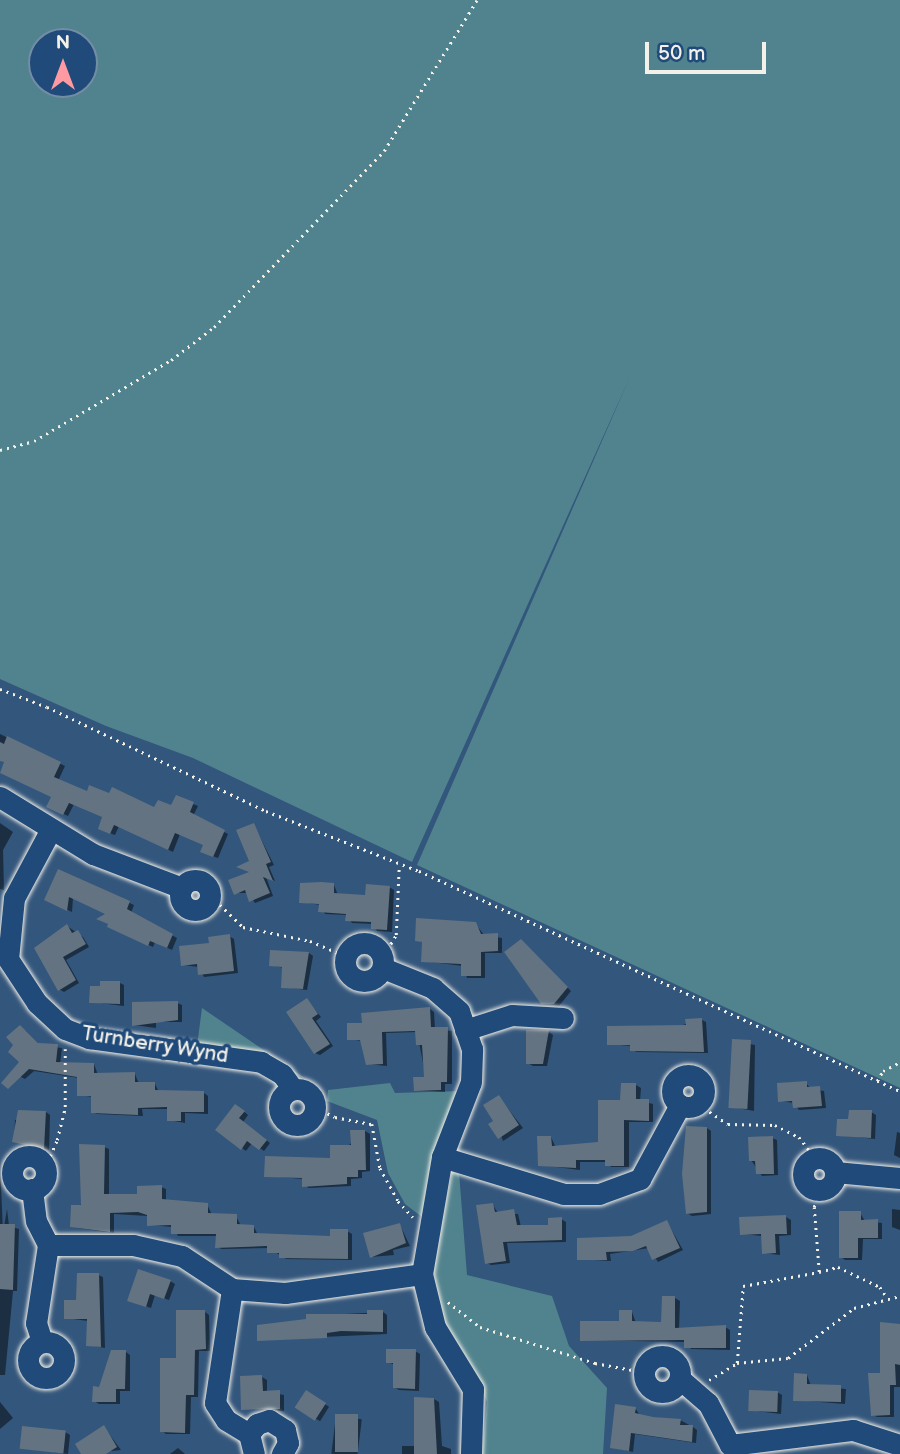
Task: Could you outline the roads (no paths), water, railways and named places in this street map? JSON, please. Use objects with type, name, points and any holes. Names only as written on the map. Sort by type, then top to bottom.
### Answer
[{"type":"street","points":[[0,797],[50,831],[143,876],[182,888],[182,902],[194,910],[207,904],[210,895]]},
{"type":"street","name":"Turnberry Wynd","points":[[50,831],[14,898],[8,959],[37,1003],[65,1029],[89,1038],[261,1062],[282,1074],[293,1089],[306,1091],[315,1107],[312,1118],[302,1125],[285,1122],[278,1106],[283,1095],[293,1089]]},
{"type":"street","points":[[346,956],[346,968],[359,981],[376,978],[384,965],[433,988],[458,1011],[472,1049],[471,1082],[442,1157],[422,1273],[425,1295],[435,1327],[473,1389],[471,1454]]},
{"type":"street","points":[[465,1030],[512,1015],[564,1018]]},
{"type":"street","points":[[442,1157],[564,1194],[599,1194],[640,1179],[689,1104]]},
{"type":"street","points":[[816,1158],[831,1163],[835,1172],[830,1186],[820,1190],[807,1185],[803,1176],[805,1167],[816,1158]]},
{"type":"street","points":[[42,1161],[44,1181],[32,1189],[36,1221],[48,1245],[36,1323],[42,1342]]},
{"type":"street","points":[[835,1172],[900,1178]]},
{"type":"street","points":[[48,1245],[133,1245],[182,1256],[232,1289],[285,1293],[422,1273]]},
{"type":"street","points":[[232,1289],[215,1403],[226,1420],[252,1444],[263,1421],[281,1425],[288,1436],[282,1454]]},
{"type":"street","points":[[643,1372],[653,1357],[665,1355],[676,1361],[687,1384],[708,1403],[730,1449],[853,1430],[900,1445]]}]
